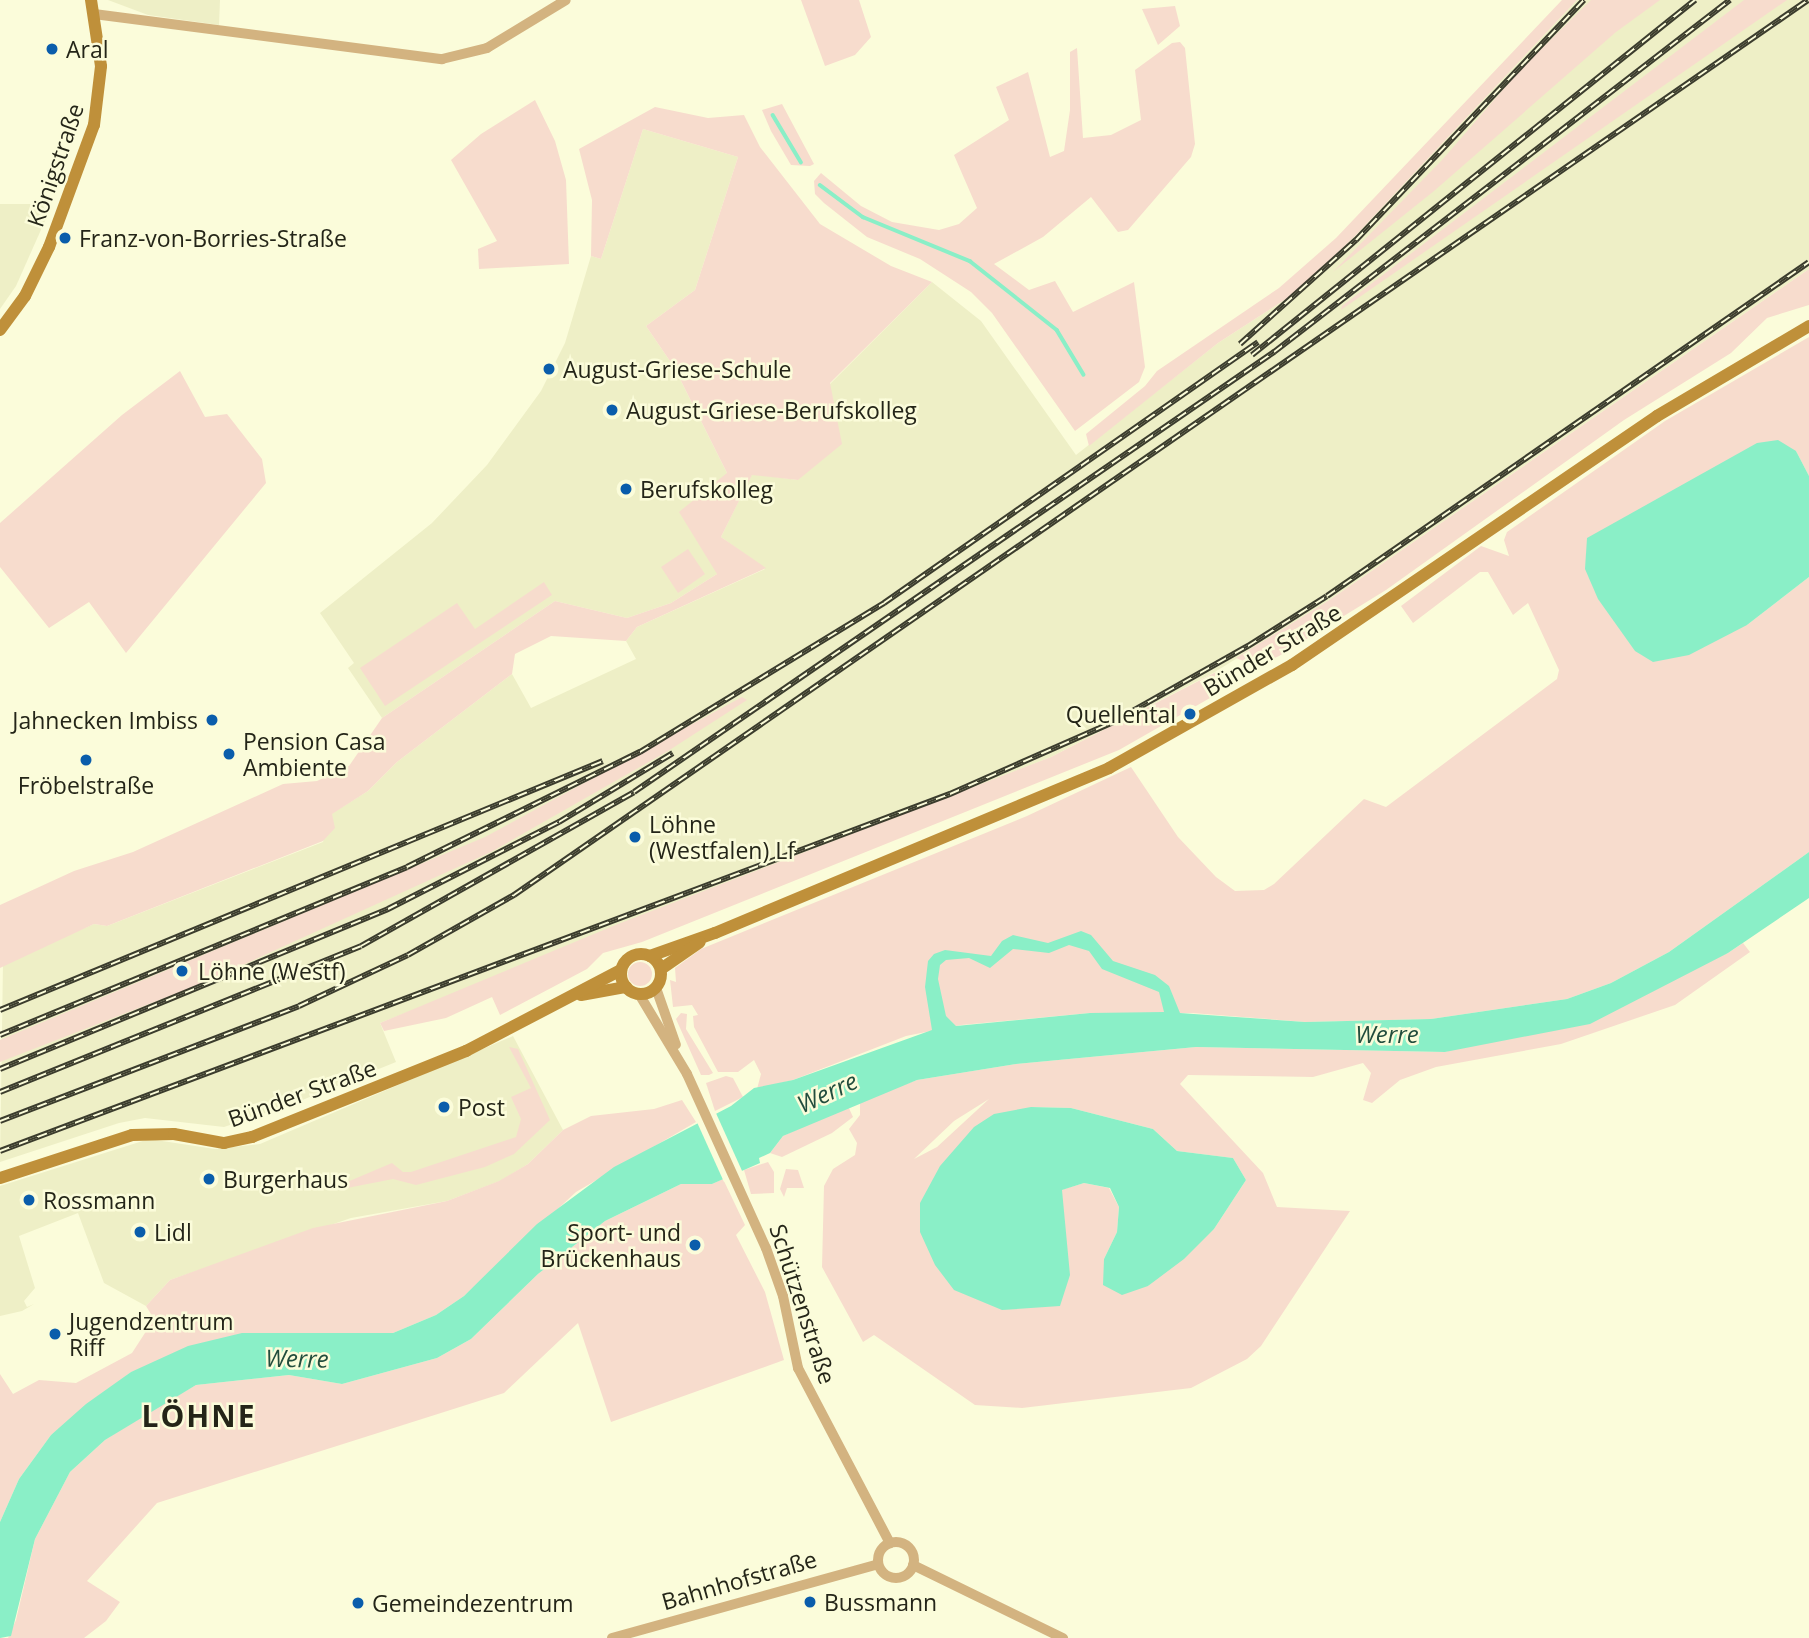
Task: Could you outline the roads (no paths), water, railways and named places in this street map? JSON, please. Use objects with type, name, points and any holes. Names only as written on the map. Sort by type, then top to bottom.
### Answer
[{"type":"main road","name":"Königstraße","points":[[0,330],[25,296],[49,247],[89,144],[101,83],[91,0]]},
{"type":"main road","name":"Bünder Straße","points":[[715,933],[1109,768],[1205,715],[1390,602],[1657,416],[1809,326]]},
{"type":"main road","points":[[715,933],[661,969],[656,988],[639,995],[626,987],[621,970],[636,954],[650,956],[715,933]]},
{"type":"main road","points":[[650,956],[661,969]]},
{"type":"main road","name":"Bünder Straße","points":[[0,1178],[132,1135],[174,1134],[224,1143],[252,1137],[443,1062],[621,970]]},
{"type":"main road","points":[[564,999],[626,987]]},
{"type":"street","points":[[94,14],[442,59],[487,48],[566,0]]},
{"type":"street","name":"Schützenstraße","points":[[656,988],[687,1074],[775,1269],[798,1368],[890,1543]]},
{"type":"street","name":"Schützenstraße","points":[[639,995],[687,1074]]},
{"type":"street","points":[[890,1543],[909,1548],[913,1566],[896,1578],[886,1575],[878,1564],[881,1550],[890,1543]]},
{"type":"street","name":"Bahnhofstraße","points":[[612,1638],[878,1564]]},
{"type":"street","points":[[913,1566],[1063,1638]]},
{"type":"water","points":[[1778,440],[1796,451],[1809,476],[1809,577],[1747,625],[1689,655],[1653,662],[1635,651],[1598,599],[1585,569],[1587,538],[1757,443]]},
{"type":"water","name":"Werre","points":[[1809,852],[1809,898],[1728,953],[1590,1024],[1445,1052],[1196,1047],[1016,1064],[917,1080],[783,1136],[770,1153],[759,1158],[760,1163],[712,1184],[681,1184],[605,1221],[538,1274],[471,1339],[437,1358],[342,1384],[289,1375],[196,1385],[105,1440],[70,1472],[35,1539],[11,1636],[0,1638],[0,1522],[19,1479],[51,1435],[86,1404],[131,1372],[188,1346],[242,1333],[393,1333],[436,1315],[464,1296],[537,1224],[614,1167],[731,1106],[754,1088],[793,1080],[932,1030],[925,987],[928,961],[934,954],[945,950],[991,956],[1002,941],[1013,935],[1048,943],[1081,931],[1091,935],[1113,961],[1155,975],[1169,986],[1180,1013],[1305,1022],[1431,1019],[1567,999],[1611,983],[1669,952]],"holes":[[[1069,945],[1089,951],[1102,969],[1159,992],[1164,1012],[1090,1013],[956,1026],[946,1016],[938,979],[940,965],[946,960],[969,958],[990,968],[1013,949],[1049,953]]]},
{"type":"water","points":[[1031,1107],[1071,1108],[1153,1129],[1177,1151],[1233,1158],[1246,1180],[1214,1229],[1184,1259],[1148,1286],[1122,1295],[1103,1285],[1104,1259],[1117,1232],[1119,1207],[1110,1188],[1084,1183],[1062,1190],[1070,1275],[1060,1306],[1002,1310],[954,1290],[935,1265],[920,1232],[920,1203],[940,1166],[974,1127],[994,1114]]},
{"type":"waterway","points":[[773,115],[801,162]]},
{"type":"waterway","points":[[820,185],[863,217],[970,261],[1057,330],[1084,375]]},
{"type":"railway","points":[[1240,344],[1356,240],[1584,0]]},
{"type":"railway","points":[[1252,355],[1695,0]]},
{"type":"railway","points":[[0,1092],[361,946],[634,792],[1274,352],[1730,0]]},
{"type":"railway","points":[[0,1121],[299,1006],[408,955],[514,895],[1808,0]]},
{"type":"railway","points":[[0,1151],[950,794],[1113,722],[1248,646],[1327,596],[1809,262]]},
{"type":"railway","points":[[0,1035],[407,867],[640,752],[884,603],[1258,342]]},
{"type":"railway","points":[[0,1069],[388,909],[559,822],[673,753]]},
{"type":"railway","points":[[0,1010],[603,761]]},
{"type":"place","name":"Aral","points":[[52,49]]},
{"type":"place","name":"Franz-von-Borries-Straße","points":[[65,238]]},
{"type":"place","name":"August-Griese-Schule","points":[[549,369]]},
{"type":"place","name":"August-Griese-Berufskolleg","points":[[612,410]]},
{"type":"place","name":"Berufskolleg","points":[[626,489]]},
{"type":"place","name":"Quellental","points":[[1190,714]]},
{"type":"place","name":"Jahnecken Imbiss","points":[[212,720]]},
{"type":"place","name":"Pension Casa Ambiente","points":[[229,754]]},
{"type":"place","name":"Fröbelstraße","points":[[86,760]]},
{"type":"place","name":"Löhne (Westfalen) Lf","points":[[635,837]]},
{"type":"place","name":"Löhne (Westf)","points":[[182,971]]},
{"type":"place","name":"Post","points":[[444,1107]]},
{"type":"place","name":"Burgerhaus","points":[[209,1179]]},
{"type":"place","name":"Rossmann","points":[[29,1200]]},
{"type":"place","name":"Lidl","points":[[140,1232]]},
{"type":"place","name":"Sport- und Brückenhaus","points":[[695,1245]]},
{"type":"place","name":"Jugendzentrum Riff","points":[[55,1334]]},
{"type":"place","name":"Bussmann","points":[[810,1602]]},
{"type":"place","name":"Gemeindezentrum","points":[[358,1603]]},
{"type":"district","name":"LÖHNE","points":[[199,1416]]}]
